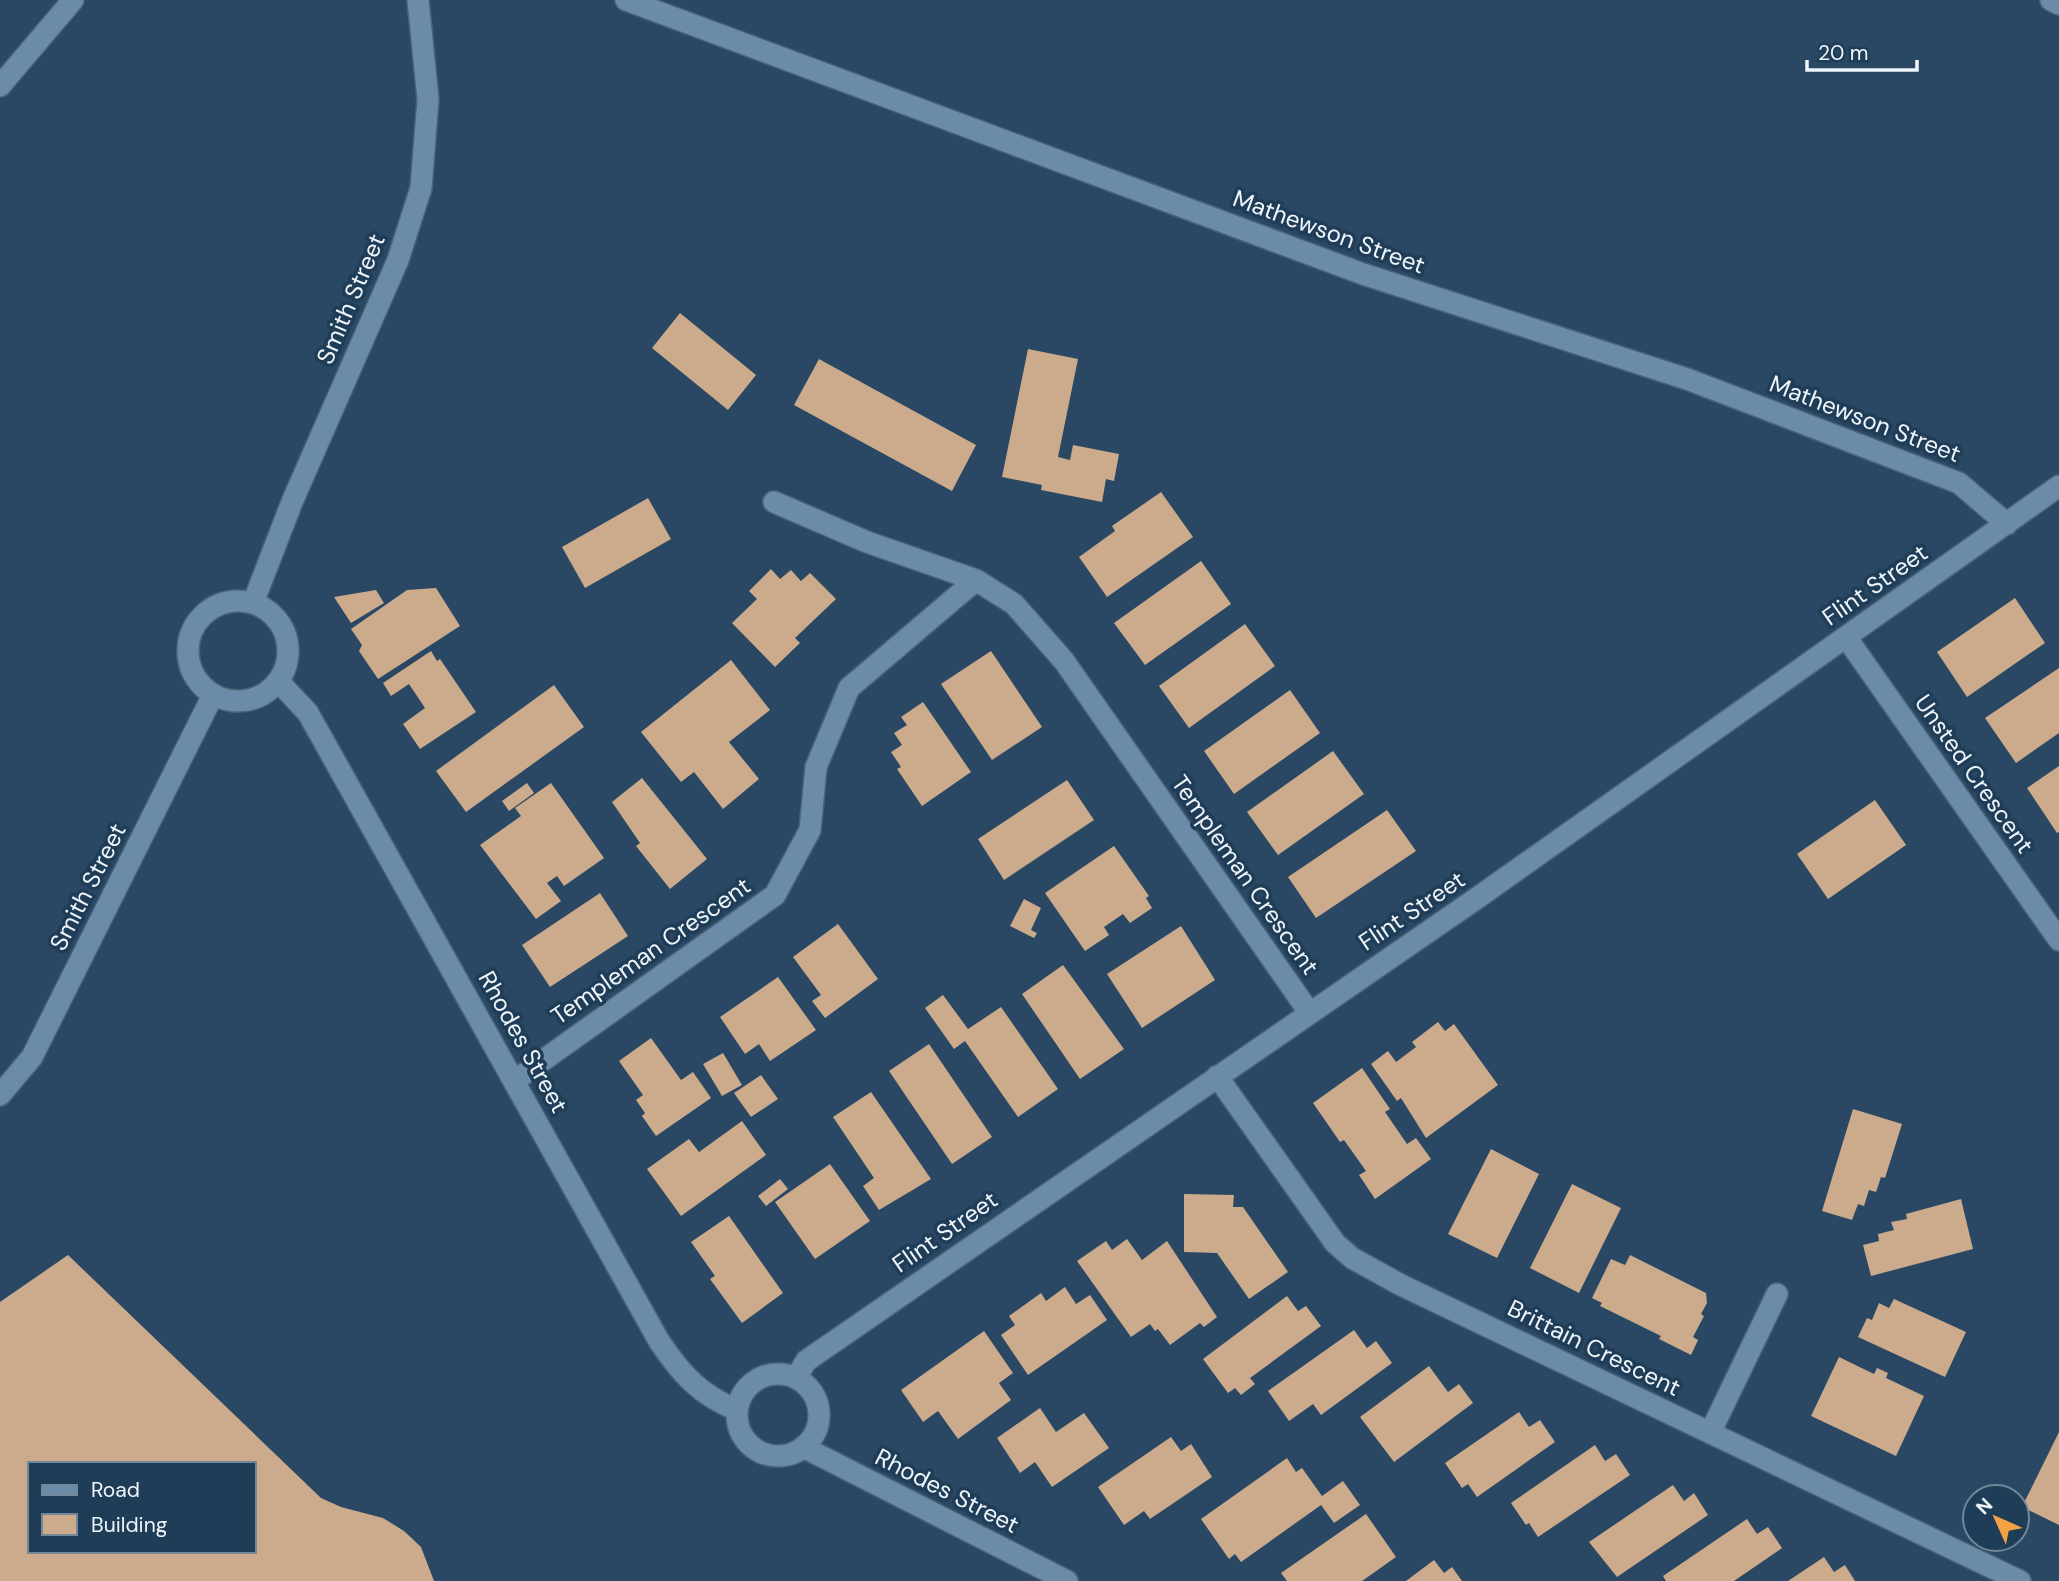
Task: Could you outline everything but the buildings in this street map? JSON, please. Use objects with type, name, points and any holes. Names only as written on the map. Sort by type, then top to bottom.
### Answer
[{"type":"street","points":[[0,86],[73,0]]},
{"type":"street","name":"Smith Street","points":[[253,603],[292,502],[398,260],[421,188],[428,99],[418,0]]},
{"type":"street","name":"Mathewson Street","points":[[626,0],[1363,274],[1726,394],[1959,483],[2007,524]]},
{"type":"street","points":[[2051,0],[2059,4]]},
{"type":"street","name":"Flint Street","points":[[796,1378],[806,1362],[2059,486]]},
{"type":"street","name":"Templeman Crescent","points":[[774,502],[867,542],[976,580],[1014,604],[1064,661],[1309,1012]]},
{"type":"street","name":"Templeman Crescent","points":[[514,1081],[775,895],[810,830],[816,767],[849,688],[976,580]]},
{"type":"street","points":[[237,601],[253,603],[267,610],[286,635],[286,667],[279,682],[268,692],[248,700],[226,701],[200,684],[192,671],[189,639],[206,612],[221,604],[237,601]]},
{"type":"street","name":"Unsted Crescent","points":[[1846,637],[2059,940]]},
{"type":"street","name":"Rhodes Street","points":[[279,682],[308,713],[676,1366],[691,1385],[714,1401],[737,1410]]},
{"type":"street","name":"Smith Street","points":[[0,1095],[32,1057],[213,695]]},
{"type":"street","name":"Brittain Crescent","points":[[1217,1076],[1317,1220],[1352,1258],[1401,1285],[2020,1581]]},
{"type":"street","points":[[1710,1433],[1777,1294]]},
{"type":"street","points":[[775,1374],[796,1378],[807,1386],[818,1410],[817,1424],[803,1447],[777,1456],[752,1447],[737,1424],[737,1410],[740,1399],[754,1381],[775,1374]]},
{"type":"street","name":"Rhodes Street","points":[[803,1447],[1067,1581]]}]
